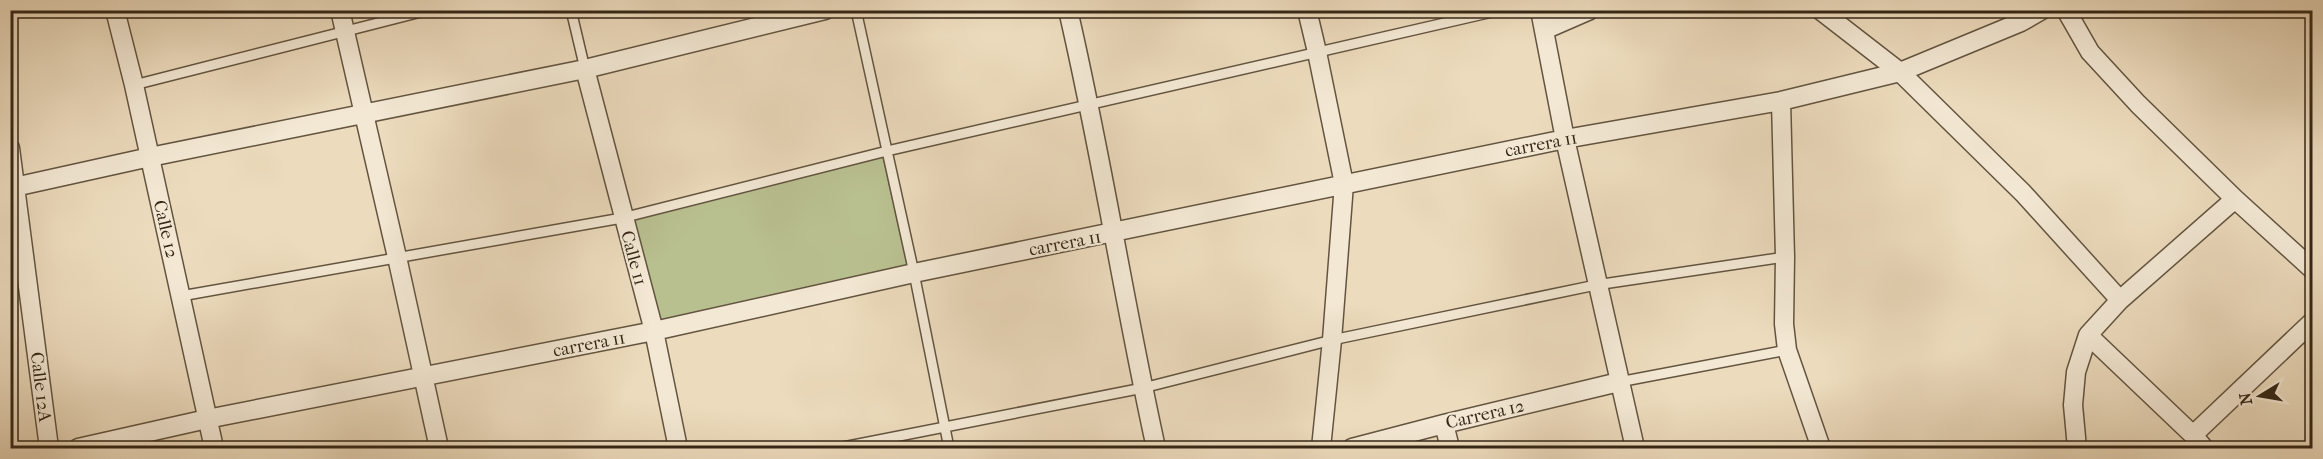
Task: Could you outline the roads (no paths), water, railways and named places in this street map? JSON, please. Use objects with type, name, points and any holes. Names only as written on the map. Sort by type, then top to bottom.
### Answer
[{"type":"street","name":"Calle 12","points":[[114,10],[135,85],[214,448]]},
{"type":"street","points":[[340,10],[398,257],[439,448]]},
{"type":"street","points":[[13,187],[585,69],[825,10]]},
{"type":"street","points":[[1068,10],[1090,104],[1156,448]]},
{"type":"street","points":[[1306,10],[1344,184],[1321,448]]},
{"type":"street","points":[[1540,10],[1564,139],[1635,448]]},
{"type":"street","points":[[1544,30],[1590,10]]},
{"type":"street","points":[[1820,10],[1900,72],[2023,193],[2120,300]]},
{"type":"street","name":"carrera 11","points":[[82,448],[207,419],[654,332],[915,273],[1564,139],[1781,101],[1900,72],[2021,22],[2042,10]]},
{"type":"street","points":[[2066,10],[2090,52],[2138,104],[2235,198],[2313,269]]},
{"type":"street","name":"Calle 11","points":[[585,69],[622,218],[654,332],[678,448]]},
{"type":"street","points":[[1781,101],[1785,257],[1784,324],[1787,350],[1821,448]]},
{"type":"street","name":"Calle 12A","points":[[10,148],[13,187],[49,448]]},
{"type":"street","points":[[2078,448],[2073,405],[2076,372],[2088,335],[2120,300],[2235,198]]},
{"type":"street","points":[[2088,335],[2198,442],[2313,322]]},
{"type":"street","name":"Carrera 12","points":[[1352,448],[1619,382]]},
{"type":"street","points":[[1444,424],[1450,448]]},
{"type":"lane","points":[[135,85],[429,10]]},
{"type":"lane","points":[[571,10],[585,69]]},
{"type":"lane","points":[[856,10],[915,273],[948,448]]},
{"type":"lane","points":[[181,296],[622,218],[887,151],[1501,10]]},
{"type":"lane","points":[[838,448],[1143,388],[1332,340],[1596,285],[1785,257]]},
{"type":"lane","points":[[1619,382],[1787,350]]}]
